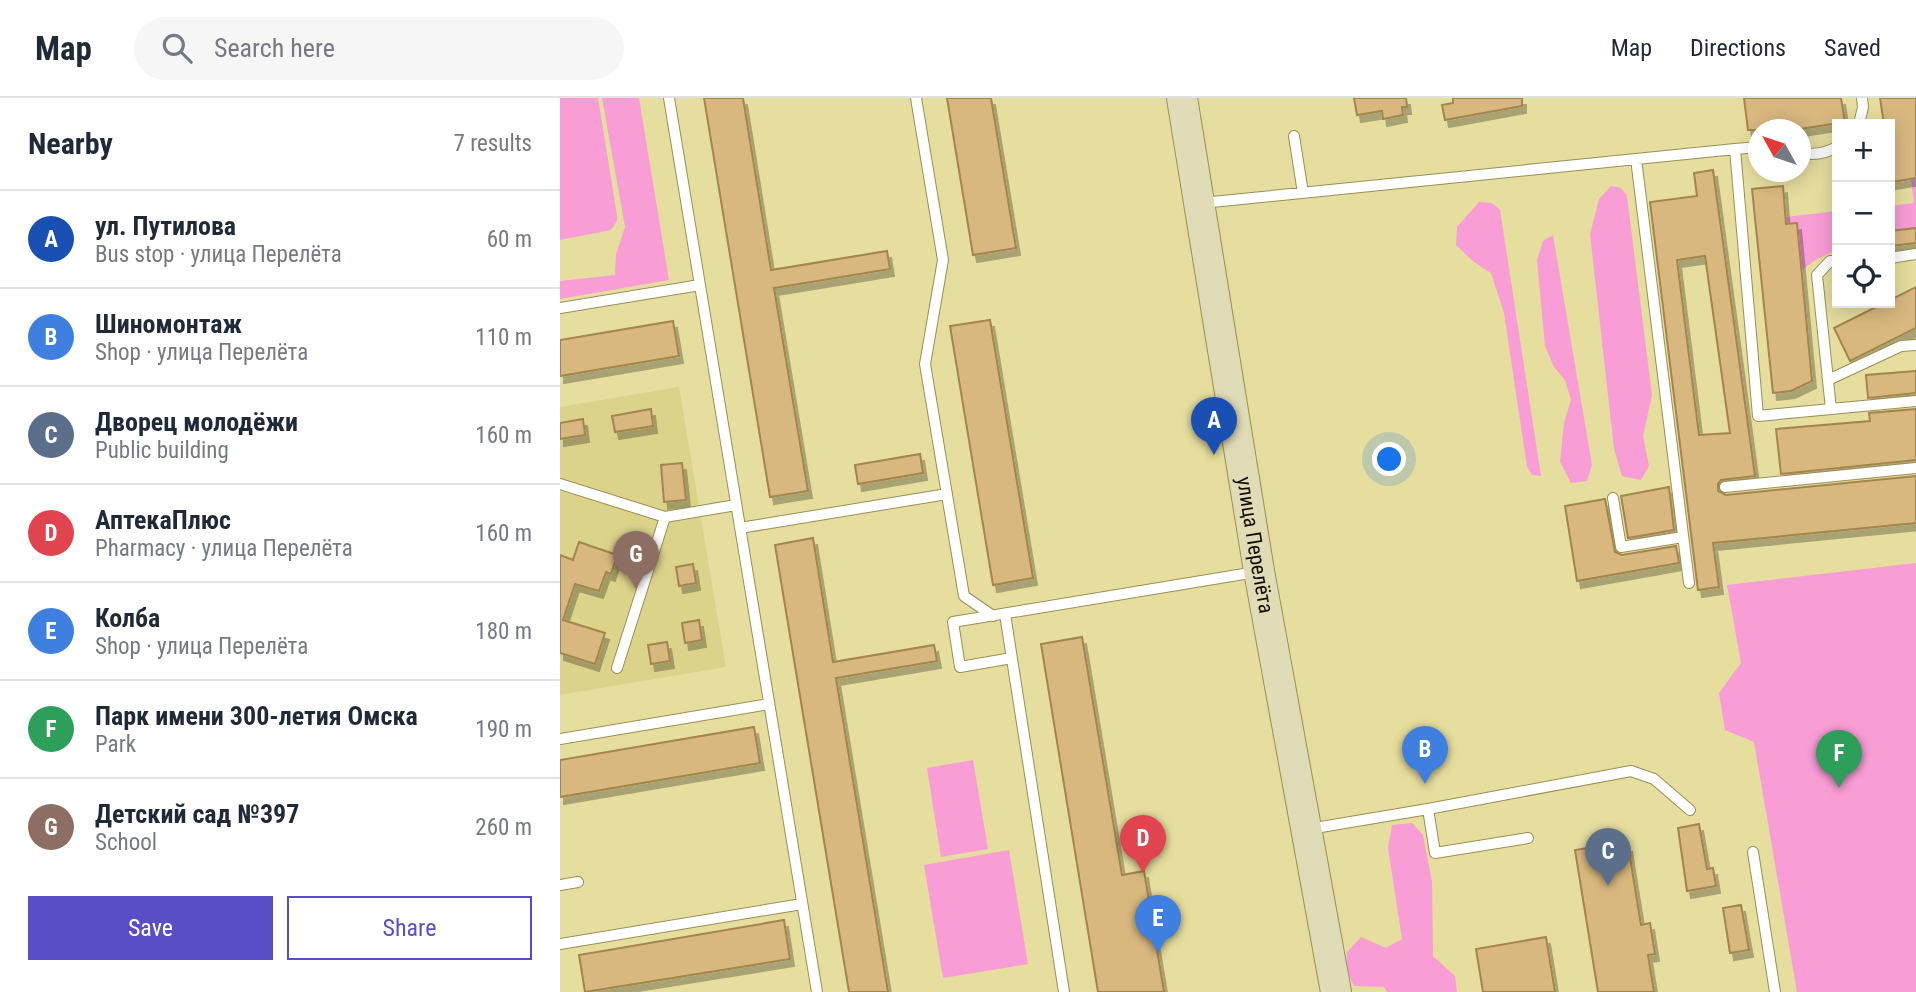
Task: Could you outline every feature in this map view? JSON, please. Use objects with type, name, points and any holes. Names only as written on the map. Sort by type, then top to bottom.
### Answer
[{"type":"main road","name":"улица Перелёта","points":[[1182,98],[1259,571],[1336,992]]},
{"type":"lane","points":[[669,98],[817,992]]},
{"type":"lane","points":[[916,98],[943,260],[926,363],[947,494],[964,596],[999,615],[1012,659],[1064,992]]},
{"type":"lane","points":[[1860,119],[1862,98]]},
{"type":"lane","points":[[1294,136],[1303,193]]},
{"type":"lane","points":[[1199,203],[1748,147]]},
{"type":"lane","points":[[1735,149],[1758,416],[1916,401]]},
{"type":"lane","points":[[1811,155],[1832,150]]},
{"type":"lane","points":[[1636,159],[1689,583]]},
{"type":"lane","points":[[1895,257],[1916,254]]},
{"type":"lane","points":[[1831,409],[1817,275],[1832,261]]},
{"type":"lane","points":[[560,308],[700,285]]},
{"type":"lane","points":[[1828,380],[1901,346],[1916,345]]},
{"type":"lane","points":[[1724,487],[1916,468]]},
{"type":"lane","points":[[560,484],[664,517],[736,505]]},
{"type":"lane","points":[[740,528],[947,494]]},
{"type":"lane","points":[[1613,498],[1621,547],[1683,537]]},
{"type":"lane","points":[[617,668],[664,517]]},
{"type":"lane","points":[[1012,659],[960,667],[953,622],[1259,571]]},
{"type":"lane","points":[[560,739],[769,704]]},
{"type":"lane","points":[[1306,829],[1631,771],[1654,779],[1690,810]]},
{"type":"lane","points":[[1428,809],[1436,853],[1528,838]]},
{"type":"lane","points":[[1753,852],[1775,992]]},
{"type":"lane","points":[[560,885],[578,882]]},
{"type":"lane","points":[[560,944],[802,904]]},
{"type":"shaded area","points":[[560,98],[598,98],[617,221],[611,230],[560,240]]},
{"type":"shaded area","points":[[602,98],[639,98],[669,280],[560,299],[560,281],[615,275],[616,254],[625,227]]},
{"type":"shaded area","points":[[1911,179],[1916,179],[1916,228],[1895,230],[1895,205],[1914,203]]},
{"type":"shaded area","points":[[1611,186],[1621,188],[1627,196],[1652,395],[1643,436],[1649,466],[1641,480],[1622,476],[1614,449],[1590,234],[1599,199]]},
{"type":"shaded area","points":[[1479,202],[1492,203],[1500,210],[1541,476],[1532,475],[1527,467],[1504,313],[1491,273],[1456,245],[1457,227]]},
{"type":"shaded area","points":[[1832,212],[1832,252],[1815,260],[1801,271],[1797,223],[1787,224],[1786,217]]},
{"type":"shaded area","points":[[1553,235],[1592,465],[1587,481],[1571,483],[1560,462],[1564,423],[1571,400],[1565,380],[1554,367],[1545,346],[1537,260],[1543,241]]},
{"type":"shaded area","points":[[679,387],[726,667],[560,695],[560,407]]},
{"type":"shaded area","points":[[1916,563],[1916,992],[1797,992],[1754,742],[1725,730],[1719,693],[1741,663],[1727,585]]},
{"type":"shaded area","points":[[973,760],[988,849],[941,857],[927,768]]},
{"type":"shaded area","points":[[1412,823],[1423,835],[1432,882],[1433,956],[1455,976],[1457,992],[1387,992],[1384,987],[1354,986],[1346,970],[1347,952],[1361,937],[1386,948],[1402,939],[1388,848],[1392,825]]},
{"type":"shaded area","points":[[1009,850],[1028,964],[943,978],[924,865]]},
{"type":"building","points":[[704,98],[743,98],[771,270],[887,251],[890,269],[774,288],[808,491],[770,497]]},
{"type":"building","points":[[947,98],[991,98],[1016,248],[973,255]]},
{"type":"building","points":[[1354,98],[1406,98],[1407,107],[1402,107],[1403,115],[1383,119],[1382,111],[1357,115]]},
{"type":"building","points":[[1453,98],[1522,98],[1522,106],[1445,120],[1442,105],[1453,103]]},
{"type":"building","points":[[1744,98],[1841,98],[1844,119],[1832,119],[1832,124],[1811,127],[1811,119],[1748,119],[1748,130]]},
{"type":"building","points":[[1880,98],[1916,98],[1916,178],[1895,182],[1895,119],[1883,119]]},
{"type":"building","points":[[1713,170],[1755,476],[1721,480],[1718,491],[1726,495],[1916,476],[1916,523],[1713,543],[1719,587],[1698,590],[1650,202],[1697,196],[1694,173]],"holes":[[[1705,256],[1730,433],[1699,435],[1677,260]]]},
{"type":"building","points":[[1783,186],[1786,224],[1797,223],[1812,381],[1791,391],[1773,393],[1752,189]]},
{"type":"building","points":[[1916,228],[1916,243],[1895,245],[1895,230]]},
{"type":"building","points":[[1916,287],[1916,328],[1850,361],[1834,328],[1874,308],[1895,308],[1895,298]]},
{"type":"building","points":[[990,320],[1033,578],[993,585],[950,326]]},
{"type":"building","points":[[673,321],[679,356],[560,376],[560,340]]},
{"type":"building","points":[[1916,371],[1916,393],[1868,398],[1866,375]]},
{"type":"building","points":[[651,409],[653,426],[615,432],[612,416]]},
{"type":"building","points":[[1916,409],[1916,460],[1781,474],[1776,429],[1870,421],[1869,413]]},
{"type":"building","points":[[583,419],[585,435],[560,439],[560,423]]},
{"type":"building","points":[[920,454],[923,473],[858,484],[855,465]]},
{"type":"building","points":[[682,463],[686,500],[664,502],[661,465]]},
{"type":"building","points":[[1669,487],[1674,530],[1628,538],[1621,496]]},
{"type":"building","points":[[1605,499],[1615,552],[1622,555],[1676,546],[1679,563],[1577,581],[1565,506]]},
{"type":"building","points":[[813,538],[833,662],[934,645],[937,661],[836,678],[888,992],[849,992],[775,545]]},
{"type":"building","points":[[579,542],[617,555],[611,574],[606,572],[599,591],[575,584],[563,620],[605,633],[595,664],[560,653],[560,555],[573,560]]},
{"type":"building","points":[[626,543],[643,548],[637,566],[620,561]]},
{"type":"building","points":[[693,564],[696,583],[679,586],[676,567]]},
{"type":"building","points":[[699,620],[702,640],[685,643],[682,623]]},
{"type":"building","points":[[1082,637],[1122,875],[1144,871],[1164,992],[1098,992],[1041,644]]},
{"type":"building","points":[[667,642],[670,661],[651,664],[648,645]]},
{"type":"building","points":[[754,727],[760,763],[560,797],[560,760]]},
{"type":"building","points":[[1699,824],[1707,869],[1713,868],[1716,886],[1687,891],[1678,828]]},
{"type":"building","points":[[1618,843],[1618,847],[1628,845],[1641,925],[1650,923],[1655,954],[1648,955],[1654,992],[1598,992],[1575,850]]},
{"type":"building","points":[[1741,905],[1749,950],[1730,953],[1723,908]]},
{"type":"building","points":[[784,920],[790,959],[585,992],[579,955]]},
{"type":"building","points":[[1546,937],[1555,992],[1483,992],[1476,949]]},
{"type":"place","name":"ул. Путилова","points":[[1214,455]]},
{"type":"place","name":"Детский сад №397","points":[[636,589]]},
{"type":"place","name":"Шиномонтаж","points":[[1425,784]]},
{"type":"place","name":"Парк имени 300-летия Омска","points":[[1839,788]]},
{"type":"place","name":"АптекаПлюс","points":[[1143,873]]},
{"type":"place","name":"Дворец молодёжи","points":[[1608,886]]},
{"type":"place","name":"Колба","points":[[1158,953]]}]
